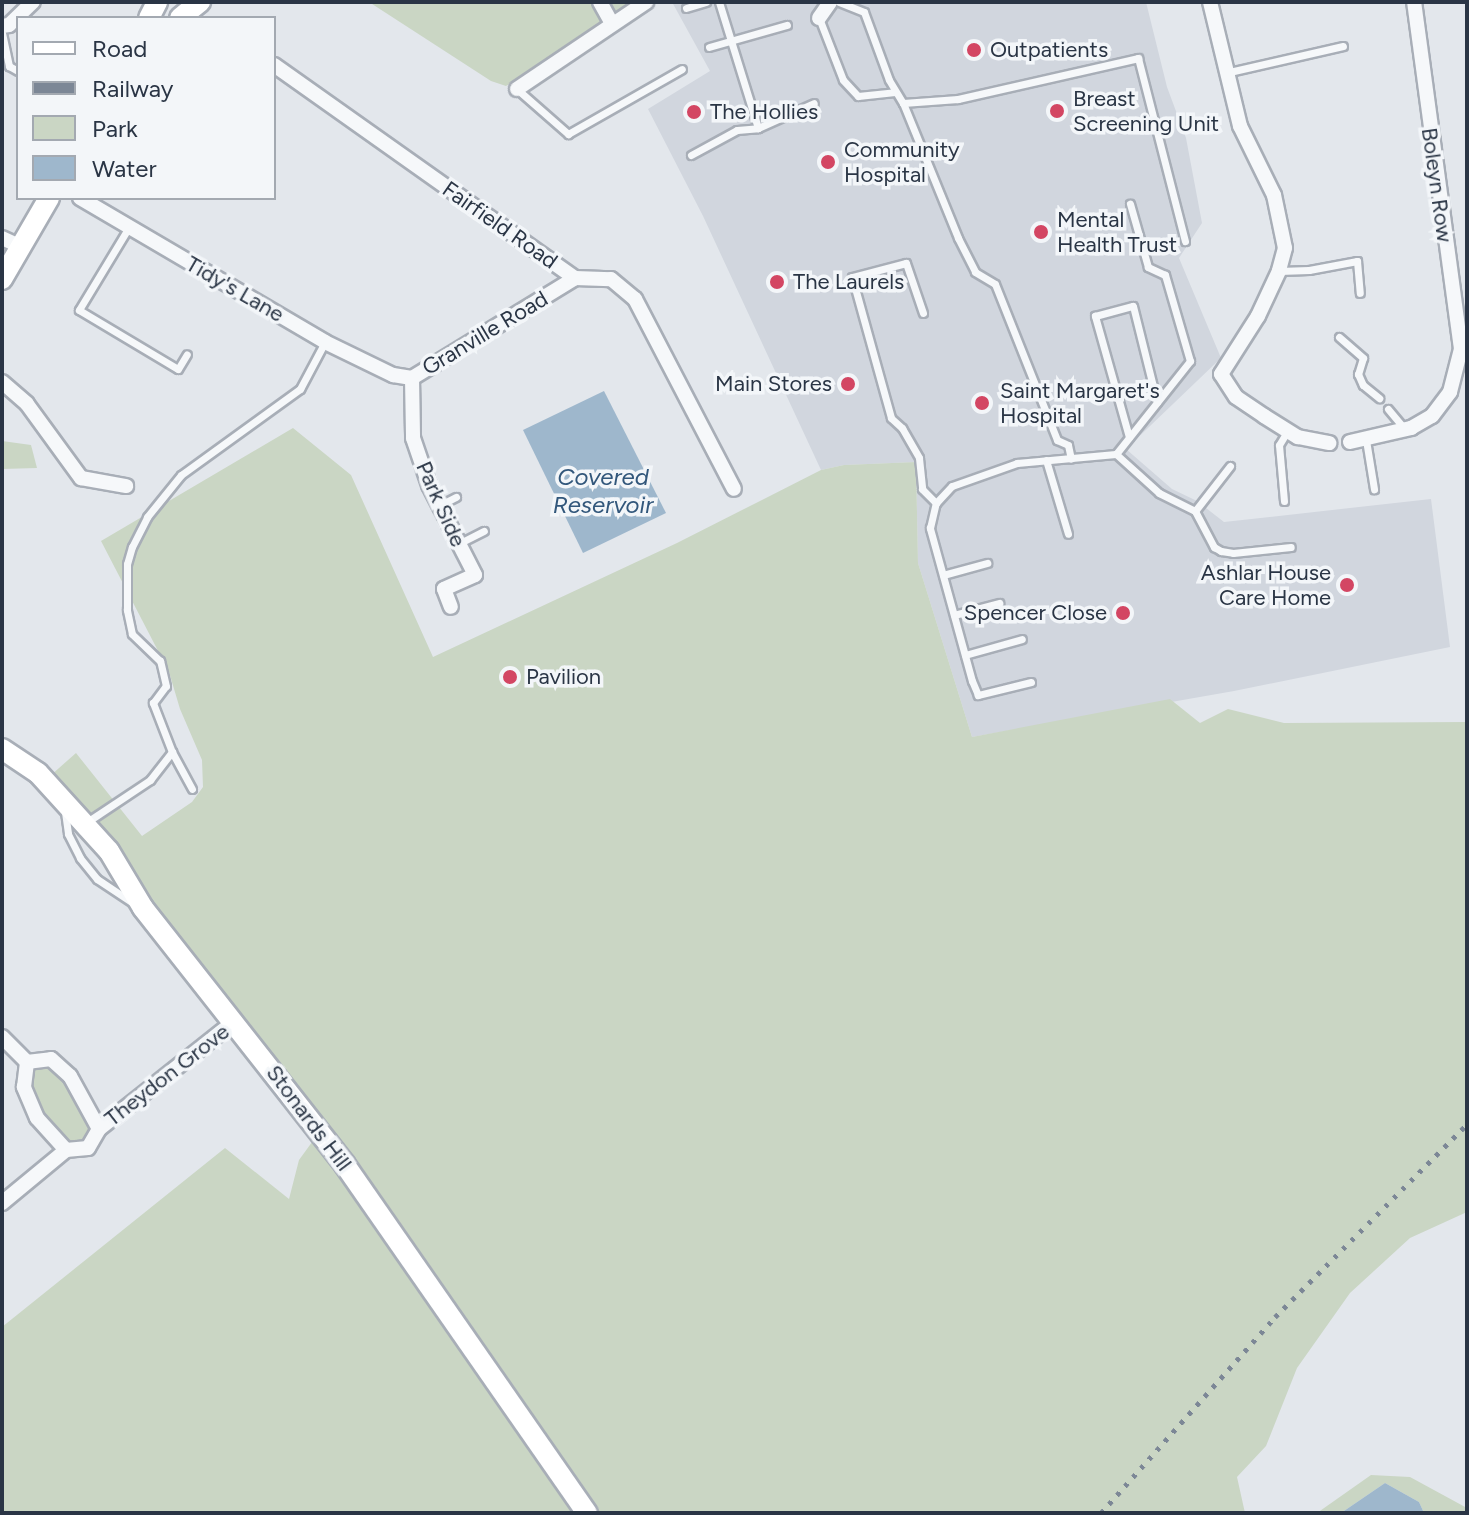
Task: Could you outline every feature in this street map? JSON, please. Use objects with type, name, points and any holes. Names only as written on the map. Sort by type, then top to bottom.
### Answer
[{"type":"street","points":[[18,16],[33,2]]},
{"type":"street","points":[[182,16],[200,2]]},
{"type":"street","points":[[600,2],[612,24]]},
{"type":"street","points":[[517,89],[646,2]]},
{"type":"street","points":[[819,18],[830,2]]},
{"type":"street","points":[[1210,2],[1240,126],[1274,195],[1285,248],[1279,271],[1258,316],[1221,374],[1236,397],[1298,437],[1329,443]]},
{"type":"street","name":"Boleyn Row","points":[[1350,442],[1405,429],[1432,416],[1462,377],[1459,330],[1443,235],[1414,2]]},
{"type":"street","name":"Fairfield Road","points":[[276,66],[575,278],[611,279],[635,299],[734,489]]},
{"type":"street","points":[[2,279],[48,200]]},
{"type":"street","name":"Tidy's Lane","points":[[83,200],[325,342],[393,375]]},
{"type":"street","points":[[2,238],[21,247]]},
{"type":"street","name":"Granville Road","points":[[393,375],[412,378],[575,278]]},
{"type":"street","name":"Park Side","points":[[412,378],[413,438],[439,506],[475,575],[444,589],[451,607]]},
{"type":"street","points":[[2,382],[27,404],[81,478],[126,486]]},
{"type":"street","name":"Stonards Hill","points":[[2,749],[38,773],[109,851],[143,908],[235,1021],[345,1165],[587,1513]]},
{"type":"street","name":"Theydon Grove","points":[[2,1203],[66,1150],[88,1148],[99,1129],[235,1021]]},
{"type":"street","points":[[2,1037],[27,1062],[24,1087],[37,1118],[66,1150]]},
{"type":"street","name":"Theydon Grove","points":[[27,1062],[51,1059],[70,1076],[99,1129]]},
{"type":"lane","points":[[686,8],[706,2]]},
{"type":"lane","points":[[719,2],[758,128]]},
{"type":"lane","points":[[839,2],[864,12],[958,238],[975,272],[995,284],[1057,440],[1068,445],[1071,459]]},
{"type":"lane","points":[[819,18],[843,80],[858,96],[895,92]]},
{"type":"lane","points":[[709,47],[787,25]]},
{"type":"lane","points":[[2,33],[9,66],[16,70]]},
{"type":"lane","points":[[1225,73],[1343,46]]},
{"type":"lane","points":[[903,103],[958,99],[1138,58],[1185,241]]},
{"type":"lane","points":[[517,89],[568,134],[682,69]]},
{"type":"lane","points":[[691,155],[737,130],[758,128],[814,103]]},
{"type":"lane","points":[[1031,682],[978,695],[930,528],[936,503],[952,486],[973,477],[1017,463],[1116,454],[1190,361],[1165,275],[1148,267],[1130,204]]},
{"type":"lane","points":[[129,227],[79,310],[178,369],[187,354]]},
{"type":"lane","points":[[1279,271],[1309,270],[1357,261],[1360,293]]},
{"type":"lane","points":[[923,313],[906,263],[852,277],[891,418],[919,458],[922,489],[936,503]]},
{"type":"lane","points":[[1129,437],[1095,316],[1133,306],[1157,402]]},
{"type":"lane","points":[[1339,337],[1363,358],[1358,374],[1363,385],[1379,398]]},
{"type":"lane","points":[[192,789],[172,752],[153,703],[166,686],[160,661],[132,634],[127,610],[127,564],[132,547],[147,517],[181,475],[300,389],[325,342]]},
{"type":"lane","points":[[1388,409],[1405,429]]},
{"type":"lane","points":[[1284,501],[1279,445],[1288,430]]},
{"type":"lane","points":[[1366,440],[1374,489]]},
{"type":"lane","points":[[1116,454],[1159,493],[1195,511],[1209,545],[1227,553],[1262,547],[1291,547]]},
{"type":"lane","points":[[1046,460],[1068,534]]},
{"type":"lane","points":[[1195,511],[1230,466]]},
{"type":"lane","points":[[439,506],[456,497]]},
{"type":"lane","points":[[458,544],[484,531]]},
{"type":"lane","points":[[943,575],[987,563]]},
{"type":"lane","points":[[954,615],[999,603]]},
{"type":"lane","points":[[965,655],[1022,639]]},
{"type":"lane","points":[[85,824],[150,780],[172,752]]},
{"type":"lane","points":[[64,801],[68,834],[80,858],[97,879],[119,897],[143,908]]},
{"type":"shaded area","name":"Saint Margaret's Hospital","points":[[672,2],[1146,2],[1167,87],[1186,138],[1202,223],[1179,258],[1221,358],[1126,449],[1172,489],[1197,501],[1224,522],[1431,499],[1450,647],[1234,691],[972,737],[918,563],[916,462],[844,465],[821,470],[703,216],[648,109],[710,71]]},
{"type":"green space","points":[[369,2],[639,2],[506,86],[491,81]]},
{"type":"green space","points":[[293,428],[351,475],[433,657],[677,543],[821,470],[844,465],[916,462],[918,563],[972,737],[1170,699],[1200,723],[1228,709],[1284,723],[1467,722],[1467,1212],[1410,1238],[1350,1293],[1297,1368],[1266,1446],[1237,1477],[1245,1513],[595,1513],[50,776],[76,753],[142,836],[192,802],[203,787],[202,760],[180,709],[169,672],[101,541]]},
{"type":"green space","points":[[2,441],[31,445],[37,468],[2,469]]},
{"type":"green space","points":[[47,1064],[65,1079],[94,1127],[87,1141],[79,1145],[67,1143],[40,1111],[29,1089],[29,1068]]},
{"type":"green space","points":[[315,1138],[472,1368],[576,1513],[2,1513],[2,1327],[225,1148],[289,1199],[299,1160]]},
{"type":"green space","points":[[1371,1475],[1410,1477],[1467,1508],[1467,1513],[1424,1513],[1419,1502],[1385,1483],[1341,1513],[1317,1513]]},
{"type":"water","name":"Covered Reservoir","points":[[604,391],[666,513],[583,553],[523,430]]},
{"type":"water","points":[[1385,1483],[1419,1502],[1424,1513],[1341,1513]]},
{"type":"railway","points":[[1101,1513],[1275,1317],[1467,1124]]},
{"type":"place","name":"Outpatients","points":[[974,50]]},
{"type":"place","name":"Breast Screening Unit","points":[[1057,111]]},
{"type":"place","name":"The Hollies","points":[[694,112]]},
{"type":"place","name":"Community Hospital","points":[[828,162]]},
{"type":"place","name":"Mental Health Trust","points":[[1041,232]]},
{"type":"place","name":"The Laurels","points":[[777,282]]},
{"type":"place","name":"Main Stores","points":[[848,384]]},
{"type":"place","name":"Saint Margaret's Hospital","points":[[982,403]]},
{"type":"place","name":"Ashlar House Care Home","points":[[1347,585]]},
{"type":"place","name":"Spencer Close","points":[[1123,613]]},
{"type":"place","name":"Pavilion","points":[[510,677]]}]
